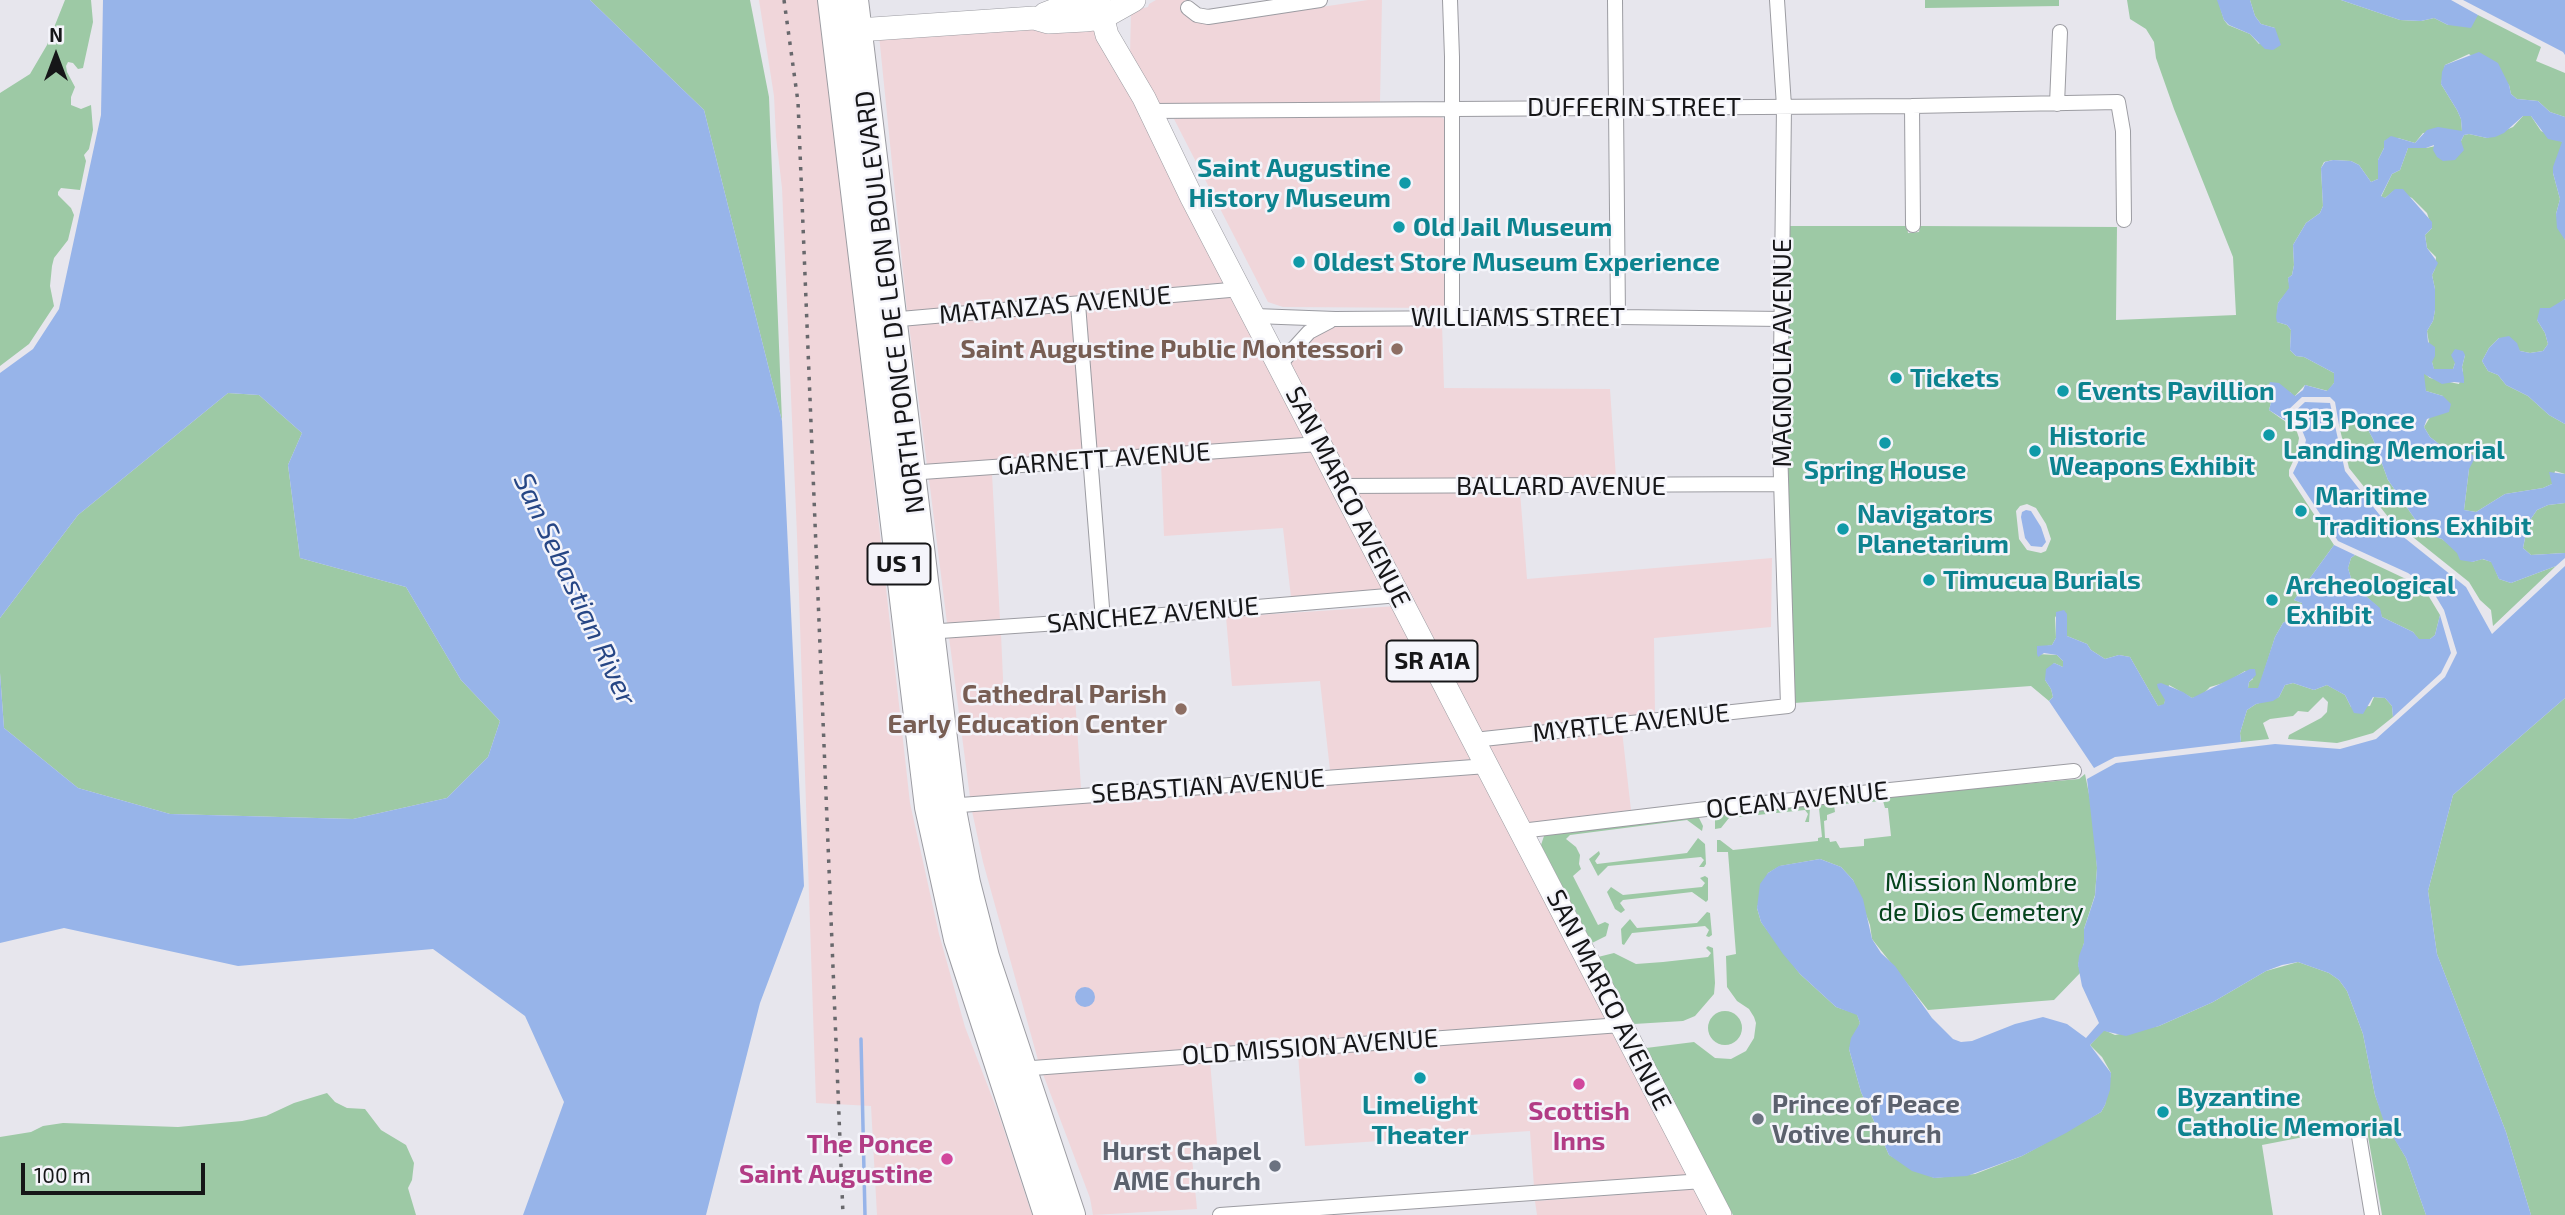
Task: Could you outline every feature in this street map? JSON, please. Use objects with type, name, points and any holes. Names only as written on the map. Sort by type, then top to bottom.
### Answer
[{"type":"highway","name":"NORTH PONCE DE LEON BOULEVARD","points":[[832,0],[847,31],[918,632],[958,939],[1071,1215]]},
{"type":"highway","name":"NORTH PONCE DE LEON BOULEVARD","points":[[847,31],[854,0]]},
{"type":"highway","name":"NORTH PONCE DE LEON BOULEVARD","points":[[1011,1069],[1048,1215]]},
{"type":"main road","points":[[847,31],[1034,18],[1081,0]]},
{"type":"main road","points":[[1034,18],[1048,22],[1113,7]]},
{"type":"main road","name":"SAN MARCO AVENUE","points":[[1113,7],[1107,35],[1150,111],[1319,444],[1720,1215]]},
{"type":"street","points":[[1188,8],[1197,15],[1208,17],[1320,0]]},
{"type":"street","points":[[1450,0],[1452,317]]},
{"type":"street","points":[[1615,0],[1618,317]]},
{"type":"street","name":"MAGNOLIA AVENUE","points":[[1777,0],[1784,106],[1780,484],[1788,706]]},
{"type":"street","points":[[2057,104],[2060,32]]},
{"type":"street","name":"DUFFERIN STREET","points":[[1150,111],[2118,102],[2123,131],[2124,220]]},
{"type":"street","points":[[1912,106],[1913,225]]},
{"type":"street","name":"MATANZAS AVENUE","points":[[881,321],[1241,289]]},
{"type":"street","points":[[1078,304],[1103,620]]},
{"type":"street","name":"WILLIAMS STREET","points":[[1255,316],[1782,319]]},
{"type":"street","points":[[1279,365],[1309,332],[1335,318]]},
{"type":"street","name":"GARNETT AVENUE","points":[[899,474],[1319,444]]},
{"type":"street","name":"BALLARD AVENUE","points":[[1341,486],[1780,484]]},
{"type":"street","name":"SANCHEZ AVENUE","points":[[918,632],[1103,620],[1399,595]]},
{"type":"street","name":"MYRTLE AVENUE","points":[[1474,740],[1788,706]]},
{"type":"street","name":"SEBASTIAN AVENUE","points":[[940,806],[1487,766]]},
{"type":"street","name":"OCEAN AVENUE","points":[[1521,831],[2074,771]]},
{"type":"street","name":"OLD MISSION AVENUE","points":[[1011,1069],[1621,1025]]},
{"type":"street","points":[[2358,1130],[2372,1215]]},
{"type":"street","points":[[1220,1215],[1703,1181]]},
{"type":"shaded area","points":[[759,0],[823,0],[849,219],[865,400],[910,803],[939,934],[965,1027],[999,1115],[1032,1215],[877,1215],[871,1106],[816,1103],[797,535],[782,188],[774,96]]},
{"type":"shaded area","points":[[1156,0],[1186,0],[1180,10],[1193,21],[1208,24],[1382,0],[1380,102],[1154,104],[1130,55],[1131,11],[1148,7]]},
{"type":"shaded area","points":[[1098,25],[1230,282],[907,311],[879,35]]},
{"type":"shaded area","points":[[1439,115],[1444,119],[1446,128],[1444,308],[1283,307],[1268,302],[1174,119],[1190,117]]},
{"type":"shaded area","points":[[1237,296],[1308,437],[1097,453],[1085,310]]},
{"type":"shaded area","points":[[1072,311],[1085,454],[927,465],[909,325]]},
{"type":"shaded area","points":[[1442,324],[1444,388],[1610,389],[1616,478],[1345,479],[1287,366],[1313,338],[1336,326]]},
{"type":"shaded area","points":[[1312,452],[1390,592],[1291,597],[1283,528],[1164,536],[1161,463]]},
{"type":"shaded area","points":[[992,474],[1000,620],[947,623],[929,479]]},
{"type":"shaded area","points":[[1520,492],[1527,579],[1772,558],[1771,627],[1654,638],[1655,713],[1477,732],[1352,493]]},
{"type":"shaded area","points":[[1397,606],[1476,759],[1330,770],[1320,681],[1232,686],[1226,617]]},
{"type":"shaded area","points":[[1001,634],[1004,701],[1075,697],[1081,788],[970,797],[949,637]]},
{"type":"shaded area","points":[[1622,731],[1631,810],[1524,823],[1484,746]]},
{"type":"shaded area","points":[[1483,773],[1612,1018],[1038,1060],[983,862],[972,811]]},
{"type":"shaded area","points":[[1619,1032],[1692,1175],[1534,1187],[1530,1131],[1305,1146],[1298,1054]]},
{"type":"shaded area","points":[[1210,1061],[1218,1156],[1192,1158],[1197,1209],[1093,1215],[1090,1198],[1043,1074]]},
{"type":"shaded area","points":[[1699,1189],[1713,1215],[1537,1215],[1535,1201]]},
{"type":"green space","points":[[65,0],[91,0],[93,22],[83,68],[78,69],[68,62],[66,66],[75,87],[71,105],[81,109],[91,105],[93,130],[89,149],[84,155],[86,161],[80,190],[61,188],[58,192],[74,215],[68,240],[54,258],[52,266],[50,286],[54,306],[29,344],[0,366],[0,93],[30,74],[47,45]]},
{"type":"green space","points":[[590,0],[750,0],[769,97],[782,421],[704,110]]},
{"type":"green space","points":[[1925,0],[2059,0],[2059,6],[1925,8]]},
{"type":"green space","points":[[2127,0],[2218,0],[2228,25],[2250,34],[2259,44],[2275,28],[2261,24],[2255,16],[2250,0],[2341,0],[2400,20],[2421,21],[2434,18],[2448,25],[2478,15],[2541,47],[2536,61],[2565,73],[2565,117],[2550,112],[2538,101],[2517,99],[2511,94],[2509,85],[2469,54],[2445,65],[2441,84],[2457,110],[2462,131],[2423,133],[2415,143],[2398,138],[2384,141],[2384,148],[2378,160],[2378,179],[2371,182],[2359,165],[2351,161],[2324,162],[2321,168],[2323,206],[2320,213],[2306,223],[2293,245],[2294,265],[2292,275],[2288,278],[2290,288],[2278,303],[2277,322],[2287,325],[2291,330],[2290,350],[2296,356],[2304,357],[2334,373],[2334,383],[2328,391],[2305,385],[2294,397],[2290,392],[2273,395],[2269,410],[2296,429],[2299,438],[2289,476],[2334,545],[2294,600],[2302,603],[2302,610],[2283,623],[2275,637],[2259,688],[2248,688],[2253,679],[2245,671],[2227,682],[2210,687],[2201,696],[2192,698],[2169,685],[2164,705],[2158,706],[2130,657],[2119,655],[2105,659],[2087,644],[2067,636],[2055,616],[2056,638],[2052,645],[2037,648],[2037,654],[2057,655],[2063,661],[2063,667],[2054,663],[2045,680],[2053,697],[2049,701],[2031,686],[1794,703],[1787,484],[1789,226],[1907,226],[1908,233],[1919,232],[1920,226],[2117,227],[2116,320],[2236,315],[2233,257],[2174,109],[2156,58],[2154,42],[2146,29],[2130,19]],"holes":[[[2027,504],[2036,508],[2051,539],[2046,551],[2041,553],[2027,550],[2019,539],[2016,511]]]},
{"type":"green space","points":[[2523,116],[2531,116],[2541,131],[2563,142],[2553,173],[2560,199],[2556,214],[2565,240],[2565,299],[2537,320],[2548,344],[2543,351],[2520,351],[2499,338],[2482,361],[2488,371],[2498,375],[2506,385],[2528,396],[2549,415],[2565,424],[2565,474],[2555,471],[2552,484],[2505,494],[2476,512],[2464,510],[2469,469],[2460,449],[2446,448],[2439,444],[2430,437],[2424,427],[2443,396],[2426,391],[2424,373],[2430,378],[2459,384],[2465,355],[2455,363],[2453,369],[2434,370],[2427,331],[2435,310],[2432,275],[2436,257],[2427,248],[2425,235],[2432,228],[2427,213],[2412,198],[2395,190],[2385,198],[2381,197],[2392,174],[2400,170],[2408,148],[2426,148],[2461,141],[2464,135],[2469,134],[2487,138],[2513,127]]},
{"type":"green space","points":[[228,393],[259,395],[302,433],[288,465],[300,558],[406,587],[461,680],[500,721],[488,757],[447,798],[353,819],[170,814],[78,788],[4,728],[0,618],[78,515]]},
{"type":"green space","points":[[2346,422],[2365,424],[2388,480],[2419,525],[2430,535],[2442,539],[2472,562],[2482,559],[2492,562],[2499,579],[2511,583],[2556,566],[2493,626],[2491,610],[2480,600],[2469,582],[2389,518],[2349,468],[2339,425]]},
{"type":"green space","points":[[2565,503],[2565,553],[2531,555],[2523,548],[2528,523],[2537,510],[2548,505]]},
{"type":"green space","points":[[2355,555],[2406,579],[2428,595],[2440,615],[2435,635],[2430,639],[2419,640],[2413,632],[2382,617],[2379,608],[2353,585],[2348,568]]},
{"type":"green space","points":[[2293,683],[2314,690],[2327,685],[2345,695],[2351,707],[2370,706],[2374,697],[2385,698],[2392,706],[2393,717],[2373,733],[2337,743],[2288,739],[2289,735],[2327,712],[2328,702],[2323,697],[2308,712],[2298,711],[2293,716],[2270,719],[2263,723],[2269,739],[2241,742],[2240,733],[2247,710],[2256,704],[2279,697],[2285,685]]},
{"type":"green space","points":[[2565,698],[2565,1215],[2531,1215],[2506,1132],[2437,954],[2428,891],[2453,795]]},
{"type":"green space","name":"Mission Nombre de Dios Cemetery","points":[[2085,774],[2092,809],[2097,868],[2095,895],[2084,929],[2084,943],[2078,965],[2081,972],[2054,1000],[1928,1010],[1872,939],[1870,925],[1853,880],[1841,867],[1820,859],[1780,866],[1768,873],[1757,908],[1761,922],[1800,974],[1836,1007],[1857,1014],[1860,1023],[1849,1049],[1861,1092],[1889,1155],[1934,1178],[1975,1174],[2022,1156],[2101,1112],[2105,1105],[2111,1073],[2102,1057],[2090,1045],[2104,1030],[2115,1035],[2159,1026],[2213,1002],[2266,971],[2298,962],[2329,973],[2339,980],[2347,991],[2363,1034],[2375,1095],[2385,1122],[2406,1158],[2426,1215],[2382,1215],[2366,1125],[2262,1145],[2273,1215],[1733,1215],[1646,1048],[1694,1042],[1715,1058],[1731,1059],[1746,1051],[1754,1038],[1754,1017],[1727,987],[1726,956],[1736,954],[1728,852],[1717,852],[1717,840],[1733,850],[1818,841],[1818,838],[1822,837],[1819,808],[1823,802],[2079,779]],"holes":[[[1883,801],[1885,808],[1888,808],[1891,836],[1864,839],[1864,846],[1840,848],[1836,841],[1830,842],[1829,838],[1825,838],[1824,821],[1827,820],[1827,815],[1835,812],[1834,805]]]},
{"type":"green space","points":[[1805,805],[1810,808],[1809,822],[1805,822],[1808,814],[1805,810],[1729,818],[1721,828],[1715,829],[1715,817],[1719,813]]},
{"type":"green space","points":[[1699,818],[1702,831],[1687,820],[1570,835],[1566,839],[1576,847],[1580,855],[1581,869],[1573,876],[1598,925],[1605,922],[1609,924],[1606,936],[1592,943],[1541,845],[1544,836],[1548,833]]},
{"type":"green space","points":[[1698,838],[1705,844],[1704,867],[1699,867],[1704,860],[1701,857],[1608,866],[1598,876],[1589,859],[1599,851],[1595,861],[1597,864],[1687,853]]},
{"type":"green space","points":[[1700,878],[1708,878],[1706,902],[1692,892],[1623,900],[1620,903],[1625,910],[1621,913],[1615,909],[1607,892],[1611,887],[1623,895],[1702,887],[1705,883]]},
{"type":"green space","points":[[1707,912],[1710,913],[1712,935],[1709,937],[1706,936],[1709,930],[1705,926],[1632,933],[1624,945],[1622,944],[1621,929],[1630,919],[1637,928],[1697,923]]},
{"type":"green space","points":[[1706,948],[1713,948],[1714,994],[1695,1016],[1683,1021],[1634,1024],[1598,957],[1614,953],[1636,964],[1663,962],[1708,957],[1711,953]]},
{"type":"green space","points":[[1725,1011],[1737,1016],[1742,1028],[1737,1040],[1725,1045],[1713,1040],[1708,1028],[1713,1016]]},
{"type":"green space","points":[[327,1093],[335,1102],[347,1108],[365,1109],[381,1130],[406,1145],[414,1163],[408,1188],[416,1215],[0,1215],[0,1137],[63,1123],[178,1127],[242,1121],[266,1116],[294,1103]]},
{"type":"water","name":"San Sebastian River","points":[[103,0],[590,0],[704,110],[782,421],[804,886],[760,1003],[706,1215],[523,1215],[564,1102],[525,1016],[433,949],[238,966],[64,928],[0,943],[0,673],[4,728],[78,788],[170,814],[353,819],[447,798],[488,757],[500,721],[461,680],[406,587],[300,558],[288,465],[302,433],[259,395],[228,393],[78,515],[0,618],[0,373],[33,349],[59,309],[101,115]]},
{"type":"water","points":[[2217,0],[2250,0],[2255,16],[2261,24],[2275,28],[2281,45],[2273,50],[2265,49],[2250,34],[2229,25],[2224,20]]},
{"type":"water","points":[[2341,0],[2451,0],[2478,15],[2471,28],[2448,25],[2434,18],[2421,21],[2400,20]]},
{"type":"water","points":[[2463,0],[2565,0],[2565,55],[2563,52]]},
{"type":"water","points":[[2479,52],[2498,63],[2511,94],[2517,99],[2538,101],[2550,112],[2565,117],[2565,240],[2557,228],[2556,214],[2560,199],[2553,173],[2562,142],[2548,139],[2531,116],[2523,116],[2504,133],[2495,137],[2464,135],[2461,141],[2464,150],[2455,160],[2443,161],[2437,157],[2433,150],[2434,145],[2408,148],[2400,170],[2392,174],[2381,196],[2385,198],[2395,189],[2403,189],[2432,222],[2432,228],[2425,235],[2427,248],[2438,263],[2432,275],[2435,310],[2427,331],[2428,342],[2435,347],[2432,362],[2434,369],[2453,369],[2455,363],[2451,355],[2455,349],[2463,351],[2464,383],[2442,384],[2424,374],[2426,391],[2443,396],[2451,404],[2449,412],[2427,419],[2424,427],[2430,437],[2439,444],[2446,448],[2469,451],[2475,458],[2469,469],[2464,510],[2476,512],[2505,494],[2552,484],[2549,472],[2565,474],[2565,503],[2548,505],[2537,510],[2528,523],[2523,548],[2531,555],[2565,553],[2565,558],[2556,566],[2511,583],[2499,579],[2491,562],[2483,559],[2472,562],[2460,560],[2457,553],[2442,539],[2430,535],[2419,525],[2388,480],[2365,424],[2346,422],[2339,425],[2335,402],[2330,397],[2302,397],[2287,411],[2288,422],[2269,410],[2273,395],[2268,388],[2270,382],[2279,383],[2295,396],[2305,385],[2327,391],[2334,383],[2334,373],[2304,357],[2296,356],[2290,350],[2291,330],[2287,325],[2277,322],[2276,317],[2278,303],[2289,288],[2288,278],[2292,275],[2294,265],[2293,245],[2306,223],[2320,213],[2323,206],[2321,168],[2325,162],[2333,160],[2351,161],[2359,165],[2371,182],[2378,179],[2378,160],[2384,148],[2384,141],[2391,136],[2415,143],[2427,130],[2438,127],[2462,131],[2457,110],[2441,84],[2442,72],[2445,65]]},
{"type":"water","points":[[2565,299],[2565,424],[2549,415],[2528,396],[2506,385],[2498,375],[2488,371],[2482,361],[2499,338],[2509,336],[2517,343],[2520,351],[2543,351],[2548,344],[2537,320],[2540,308],[2550,308]]},
{"type":"water","points":[[2305,402],[2330,403],[2345,471],[2386,523],[2466,587],[2492,634],[2565,566],[2565,698],[2453,795],[2428,891],[2437,954],[2506,1132],[2531,1215],[2426,1215],[2406,1158],[2384,1122],[2375,1095],[2363,1034],[2347,991],[2339,980],[2329,973],[2298,962],[2266,971],[2213,1002],[2159,1026],[2126,1036],[2104,1031],[2090,1045],[2111,1073],[2110,1090],[2105,1105],[2101,1112],[2066,1133],[2022,1156],[1967,1176],[1934,1178],[1912,1171],[1889,1155],[1861,1092],[1849,1049],[1851,1038],[1860,1023],[1857,1015],[1836,1007],[1800,974],[1783,954],[1761,922],[1757,908],[1760,884],[1768,873],[1779,866],[1820,859],[1841,867],[1853,880],[1863,899],[1872,939],[1881,953],[1895,966],[1932,1018],[1953,1039],[1961,1042],[1972,1041],[2015,1024],[2043,1017],[2067,1024],[2086,1038],[2099,1023],[2082,986],[2078,965],[2084,943],[2084,929],[2095,896],[2097,868],[2087,779],[2116,763],[2275,744],[2340,749],[2376,739],[2445,677],[2457,653],[2444,610],[2432,590],[2408,573],[2338,541],[2293,473],[2306,440],[2300,425],[2290,416]]},
{"type":"water","points":[[2026,510],[2031,511],[2041,527],[2046,542],[2042,547],[2031,546],[2025,538],[2021,517]]},
{"type":"water","points":[[2334,545],[2355,555],[2348,568],[2353,585],[2380,608],[2382,617],[2413,632],[2419,639],[2430,639],[2435,635],[2440,615],[2451,653],[2441,673],[2393,717],[2392,706],[2385,698],[2373,697],[2363,714],[2354,713],[2345,695],[2327,685],[2314,690],[2293,683],[2285,685],[2279,697],[2273,701],[2256,704],[2247,710],[2240,733],[2241,742],[2115,757],[2094,768],[2049,701],[2053,697],[2045,680],[2046,669],[2054,663],[2063,667],[2063,661],[2057,655],[2044,653],[2038,657],[2037,654],[2037,646],[2052,645],[2056,638],[2056,612],[2064,610],[2067,614],[2067,636],[2087,644],[2105,659],[2119,655],[2130,657],[2158,706],[2164,704],[2165,700],[2157,684],[2161,683],[2192,698],[2255,669],[2256,675],[2249,682],[2248,688],[2258,688],[2275,637],[2283,623],[2302,610],[2302,603],[2294,600]]},
{"type":"water","points":[[1085,987],[1092,990],[1095,997],[1092,1004],[1085,1007],[1078,1004],[1075,997],[1078,990]]},
{"type":"waterway","points":[[861,1039],[865,1215]]},
{"type":"railway","points":[[784,0],[798,102],[843,1215]]},
{"type":"place","name":"Saint Augustine History Museum","points":[[1405,183]]},
{"type":"place","name":"Old Jail Museum","points":[[1399,227]]},
{"type":"place","name":"Oldest Store Museum Experience","points":[[1299,262]]},
{"type":"place","name":"Saint Augustine Public Montessori","points":[[1397,349]]},
{"type":"place","name":"Tickets","points":[[1896,378]]},
{"type":"place","name":"Events Pavillion","points":[[2063,391]]},
{"type":"place","name":"1513 Ponce Landing Memorial","points":[[2269,435]]},
{"type":"place","name":"Spring House","points":[[1885,443]]},
{"type":"place","name":"Historic Weapons Exhibit","points":[[2035,451]]},
{"type":"place","name":"Maritime Traditions Exhibit","points":[[2301,511]]},
{"type":"place","name":"Navigators Planetarium","points":[[1843,529]]},
{"type":"place","name":"Timucua Burials","points":[[1929,580]]},
{"type":"place","name":"Archeological Exhibit","points":[[2272,600]]},
{"type":"place","name":"Cathedral Parish Early Education Center","points":[[1181,709]]},
{"type":"place","name":"Limelight Theater","points":[[1420,1078]]},
{"type":"place","name":"Scottish Inns","points":[[1579,1084]]},
{"type":"place","name":"Byzantine Catholic Memorial","points":[[2163,1112]]},
{"type":"place","name":"Prince of Peace Votive Church","points":[[1758,1119]]},
{"type":"place","name":"The Ponce Saint Augustine","points":[[947,1159]]},
{"type":"place","name":"Hurst Chapel AME Church","points":[[1275,1166]]}]
